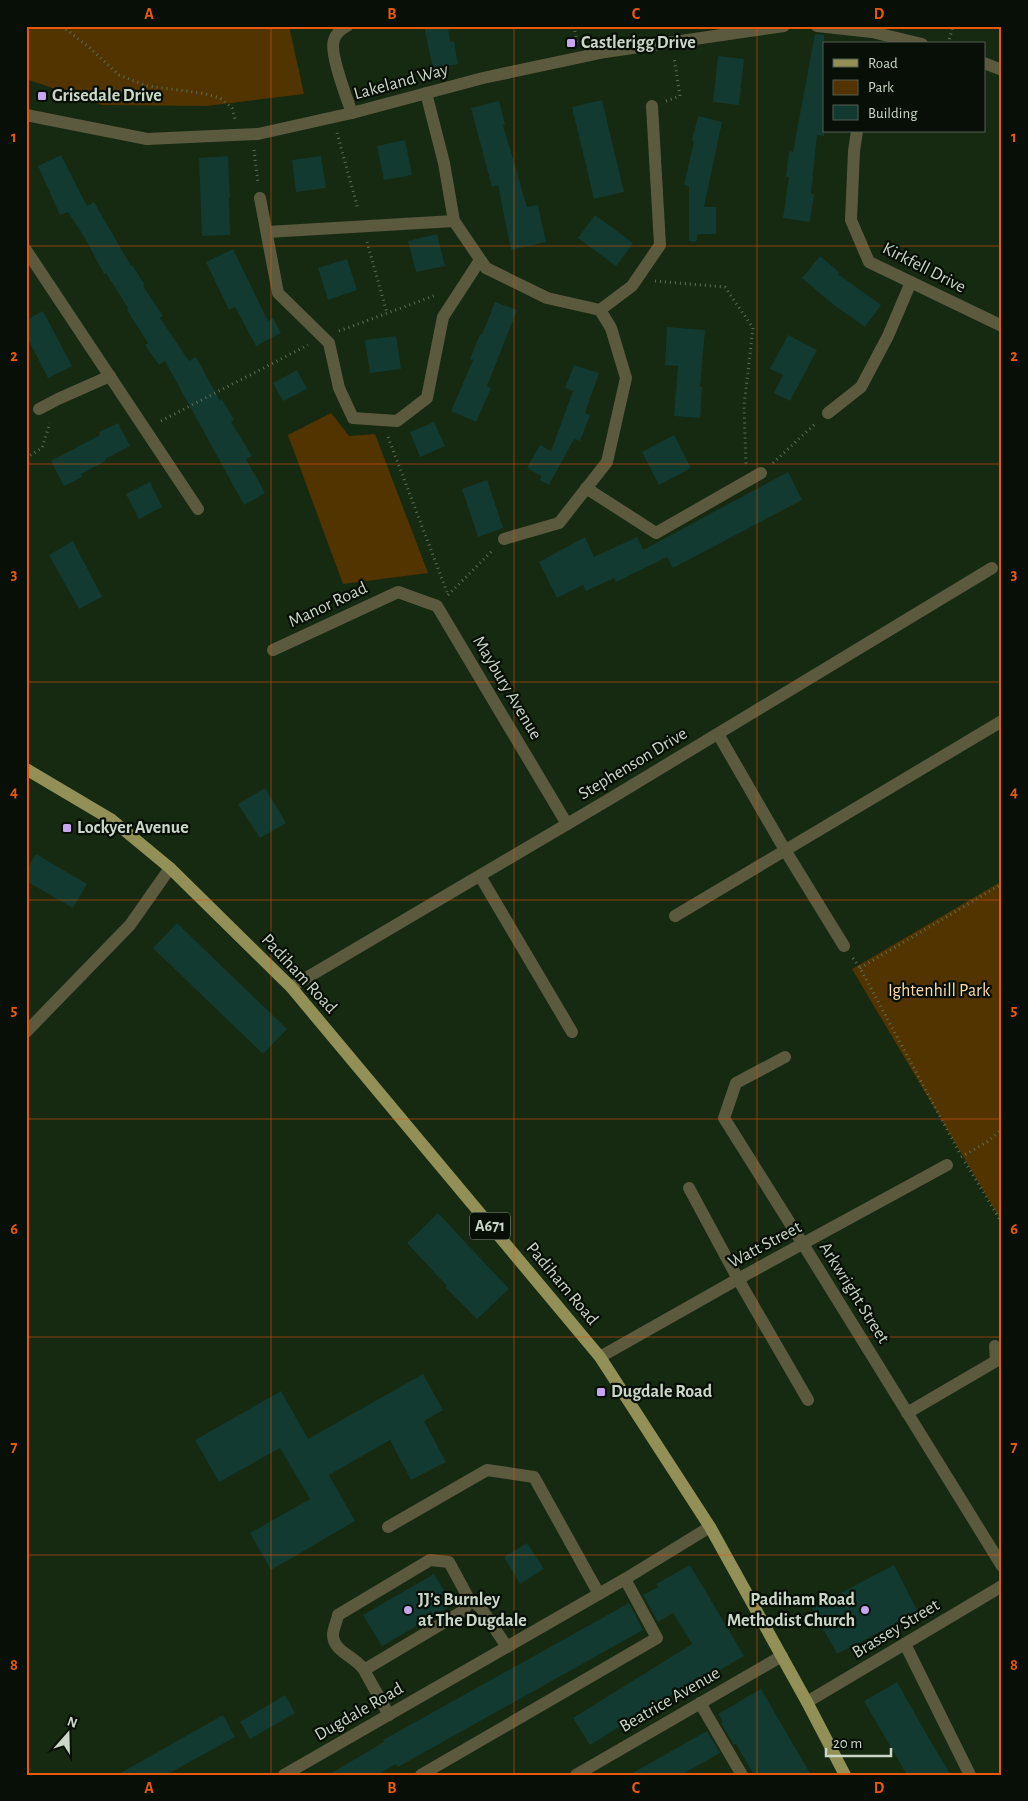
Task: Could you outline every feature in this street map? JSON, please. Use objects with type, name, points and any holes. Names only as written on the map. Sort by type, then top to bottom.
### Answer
[{"type":"main road","name":"Padiham Road","points":[[26,769],[112,820],[170,868],[291,987],[600,1357],[710,1528],[846,1775]]},
{"type":"street","points":[[348,26],[341,29],[333,41],[334,56],[352,113]]},
{"type":"street","name":"Lakeland Way","points":[[26,115],[147,139],[252,134],[352,113],[483,78],[605,52],[759,28],[784,26]]},
{"type":"street","points":[[817,26],[871,38],[905,42]]},
{"type":"street","points":[[986,64],[1002,70]]},
{"type":"street","points":[[426,93],[444,163],[454,221],[480,260],[486,268],[547,298],[600,310],[611,328],[626,378],[607,462],[559,523],[504,539]]},
{"type":"street","points":[[600,310],[632,286],[660,245],[652,106]]},
{"type":"street","name":"Kirkfell Drive","points":[[857,132],[854,151],[851,220],[869,262],[1002,326]]},
{"type":"street","points":[[260,198],[278,293],[329,343],[338,388],[353,418],[398,421],[427,398],[443,317],[480,260]]},
{"type":"street","points":[[267,232],[454,221]]},
{"type":"street","points":[[26,250],[198,509]]},
{"type":"street","points":[[828,412],[861,387],[888,336],[911,282]]},
{"type":"street","points":[[38,410],[110,376]]},
{"type":"street","points":[[586,488],[656,533],[761,473]]},
{"type":"street","name":"Stephenson Drive","points":[[291,987],[568,824],[992,568]]},
{"type":"street","name":"Manor Road","points":[[273,650],[398,592],[437,606]]},
{"type":"street","name":"Maybury Avenue","points":[[437,606],[568,824]]},
{"type":"street","points":[[675,916],[1002,720]]},
{"type":"street","points":[[718,734],[785,850],[844,946]]},
{"type":"street","points":[[26,1032],[130,925],[170,868]]},
{"type":"street","points":[[480,876],[572,1032]]},
{"type":"street","name":"Arkwright Street","points":[[785,1057],[736,1084],[724,1118],[1002,1566]]},
{"type":"street","name":"Watt Street","points":[[600,1357],[947,1165]]},
{"type":"street","points":[[689,1188],[738,1279],[808,1400]]},
{"type":"street","points":[[908,1413],[996,1361],[995,1346]]},
{"type":"street","points":[[388,1527],[487,1470],[534,1477],[599,1594]]},
{"type":"street","name":"Dugdale Road","points":[[289,1774],[710,1528]]},
{"type":"street","points":[[389,1715],[361,1664],[338,1648],[333,1636],[338,1615],[430,1560],[449,1562],[469,1599],[481,1608],[507,1647]]},
{"type":"street","points":[[421,1775],[657,1638],[625,1579]]},
{"type":"street","name":"Brassey Street","points":[[807,1702],[1002,1586]]},
{"type":"street","points":[[364,1670],[463,1611],[469,1599]]},
{"type":"street","points":[[905,1644],[970,1775]]},
{"type":"street","name":"Beatrice Avenue","points":[[576,1775],[782,1656]]},
{"type":"street","points":[[700,1703],[742,1775]]},
{"type":"path","points":[[62,26],[120,75],[147,86],[201,93],[220,98],[232,108],[239,135]]},
{"type":"path","points":[[949,42],[953,26]]},
{"type":"path","points":[[652,106],[680,96],[672,42]]},
{"type":"path","points":[[252,134],[260,198]]},
{"type":"path","points":[[636,280],[725,287],[753,328],[744,406],[746,482]]},
{"type":"path","points":[[145,429],[323,337],[463,285]]},
{"type":"path","points":[[26,458],[42,448],[58,399]]},
{"type":"path","points":[[761,473],[828,412]]},
{"type":"path","points":[[382,420],[448,595]]},
{"type":"path","points":[[437,606],[504,539]]},
{"type":"path","points":[[1002,884],[860,968],[962,1157],[1002,1223]]},
{"type":"path","points":[[947,1165],[987,1142],[1002,1129]]},
{"type":"green space","points":[[26,26],[289,26],[304,94],[206,106],[102,105],[26,79]]},
{"type":"green space","points":[[331,413],[349,436],[375,434],[428,573],[343,584],[288,435]]},
{"type":"green space","name":"Ightenhill Park","points":[[1002,881],[1002,1222],[852,969]]},
{"type":"building","points":[[424,26],[448,26],[450,42],[454,41],[458,64],[433,69]]},
{"type":"building","points":[[815,34],[824,35],[824,136],[817,135],[811,194],[814,194],[810,222],[783,218],[789,177],[786,177],[789,151],[793,152]]},
{"type":"building","points":[[718,56],[744,59],[739,105],[713,102]]},
{"type":"building","points":[[602,100],[624,192],[594,199],[572,107]]},
{"type":"building","points":[[499,101],[505,124],[503,125],[527,207],[538,205],[546,242],[511,250],[498,185],[492,187],[471,108]]},
{"type":"building","points":[[698,116],[722,122],[704,207],[716,207],[716,234],[698,234],[696,242],[689,241],[689,186],[684,185]]},
{"type":"building","points":[[405,140],[412,175],[384,180],[377,146]]},
{"type":"building","points":[[61,155],[87,206],[94,202],[131,266],[145,285],[143,286],[163,316],[160,318],[189,361],[196,357],[220,401],[222,399],[234,420],[231,422],[252,456],[246,459],[265,493],[244,505],[165,361],[159,365],[145,345],[148,343],[127,310],[128,308],[106,273],[104,274],[85,238],[68,212],[60,215],[38,166]]},
{"type":"building","points":[[228,156],[230,235],[202,236],[199,158]]},
{"type":"building","points":[[321,156],[326,188],[296,192],[292,160]]},
{"type":"building","points":[[595,215],[633,243],[616,266],[578,238]]},
{"type":"building","points":[[437,234],[445,266],[416,272],[408,241]]},
{"type":"building","points":[[233,249],[268,321],[273,318],[281,333],[256,346],[235,307],[229,310],[206,262]]},
{"type":"building","points":[[820,256],[840,273],[838,274],[881,305],[865,327],[834,305],[802,278]]},
{"type":"building","points":[[347,259],[357,290],[328,300],[318,268]]},
{"type":"building","points":[[495,302],[517,310],[487,386],[491,388],[476,422],[451,411],[473,360],[470,359],[480,334],[482,335]]},
{"type":"building","points":[[43,311],[72,366],[48,378],[26,335],[26,320]]},
{"type":"building","points":[[667,327],[705,330],[700,387],[702,387],[700,418],[674,416],[678,366],[665,365]]},
{"type":"building","points":[[788,335],[817,350],[790,401],[774,393],[783,375],[770,369]]},
{"type":"building","points":[[396,336],[401,369],[370,373],[365,340]]},
{"type":"building","points":[[574,365],[599,373],[585,413],[590,415],[580,441],[574,439],[549,485],[540,480],[541,476],[527,468],[540,445],[551,451],[573,391],[565,388]]},
{"type":"building","points":[[297,370],[307,389],[283,401],[273,383]]},
{"type":"building","points":[[434,422],[445,446],[420,457],[410,432]]},
{"type":"building","points":[[118,423],[130,446],[105,459],[106,461],[81,474],[82,477],[64,486],[51,461],[100,435],[99,432]]},
{"type":"building","points":[[674,435],[691,468],[659,485],[642,452]]},
{"type":"building","points":[[788,472],[802,500],[673,568],[667,557],[616,582],[614,578],[586,591],[583,585],[557,598],[539,562],[585,537],[594,557],[637,537],[643,550]]},
{"type":"building","points":[[487,480],[503,528],[478,537],[462,489]]},
{"type":"building","points":[[150,482],[162,507],[139,519],[126,494]]},
{"type":"building","points":[[73,541],[102,597],[79,609],[49,555]]},
{"type":"building","points":[[265,788],[286,823],[260,838],[238,804]]},
{"type":"building","points":[[36,854],[87,884],[73,908],[26,881],[26,871]]},
{"type":"building","points":[[177,923],[287,1029],[263,1054],[153,948]]},
{"type":"building","points":[[438,1213],[509,1289],[477,1319],[445,1287],[447,1286],[407,1243]]},
{"type":"building","points":[[423,1374],[443,1410],[424,1421],[446,1462],[411,1480],[390,1440],[329,1475],[355,1521],[271,1570],[250,1533],[310,1499],[280,1448],[219,1482],[195,1440],[281,1391],[308,1439]]},
{"type":"building","points":[[527,1543],[544,1569],[520,1584],[504,1557]]},
{"type":"building","points":[[690,1565],[744,1656],[710,1676],[708,1672],[590,1745],[573,1718],[692,1644],[673,1613],[658,1622],[643,1595],[658,1587],[656,1584]]},
{"type":"building","name":"Padiham Road Methodist Church","points":[[894,1565],[918,1612],[837,1654],[812,1608]]},
{"type":"building","name":"JJ’s Burnley at The Dugdale","points":[[434,1574],[453,1605],[382,1646],[363,1615]]},
{"type":"building","points":[[629,1603],[643,1630],[398,1767],[396,1764],[377,1775],[328,1775],[384,1742],[383,1740]]},
{"type":"building","points":[[897,1682],[951,1775],[907,1775],[864,1701]]},
{"type":"building","points":[[761,1689],[811,1775],[754,1775],[721,1723],[723,1722],[718,1714]]},
{"type":"building","points":[[285,1695],[295,1713],[250,1739],[240,1722]]},
{"type":"building","points":[[223,1715],[235,1737],[166,1775],[117,1775]]},
{"type":"building","points":[[707,1731],[720,1753],[681,1775],[629,1775]]},
{"type":"place","name":"Castlerigg Drive","points":[[571,43]]},
{"type":"place","name":"Grisedale Drive","points":[[42,96]]},
{"type":"place","name":"Lockyer Avenue","points":[[67,828]]},
{"type":"place","name":"Dugdale Road","points":[[601,1392]]},
{"type":"place","name":"JJ’s Burnley at The Dugdale","points":[[408,1610]]},
{"type":"place","name":"Padiham Road Methodist Church","points":[[865,1610]]}]
